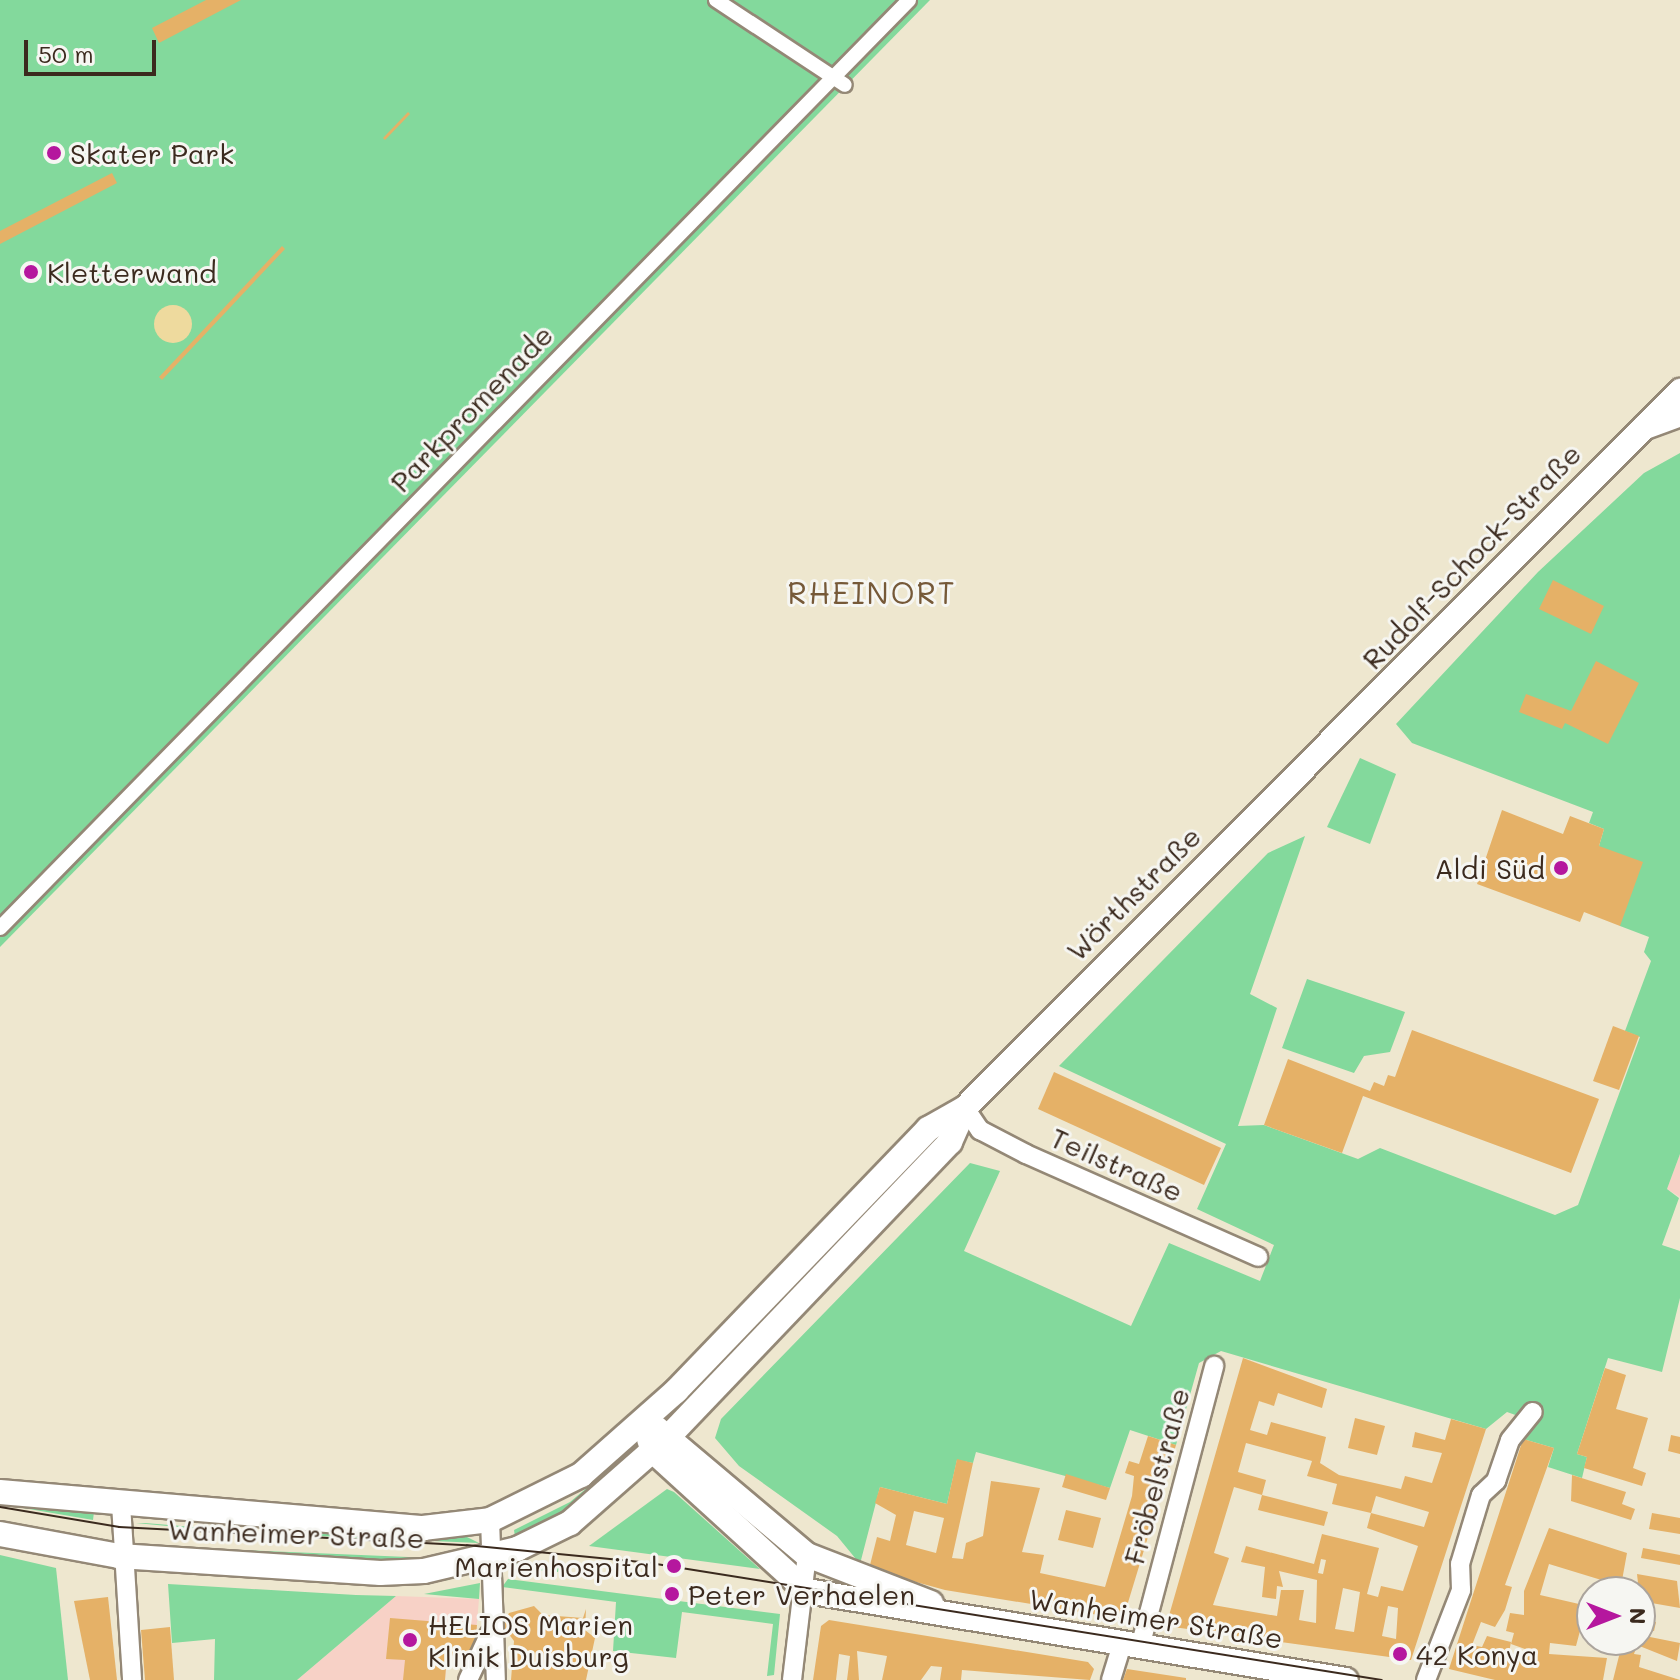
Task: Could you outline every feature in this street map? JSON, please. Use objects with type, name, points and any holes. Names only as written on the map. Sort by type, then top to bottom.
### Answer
[{"type":"street","points":[[716,0],[840,81]]},
{"type":"street","name":"Parkpromenade","points":[[0,928],[840,81],[909,0]]},
{"type":"street","name":"Rudolf-Schock-Straße","points":[[1347,724],[1680,391]]},
{"type":"street","name":"Rudolf-Schock-Straße","points":[[1639,429],[1680,414]]},
{"type":"street","name":"Wörthstraße","points":[[643,1421],[815,1241],[928,1129],[965,1108],[1347,724]]},
{"type":"street","name":"Wörthstraße","points":[[661,1443],[950,1142],[965,1108]]},
{"type":"street","name":"Teilstraße","points":[[965,1108],[980,1130],[1026,1154],[1258,1257]]},
{"type":"street","name":"Fröbelstraße","points":[[1111,1680],[1131,1645],[1214,1366]]},
{"type":"street","points":[[1426,1680],[1456,1604],[1481,1495],[1496,1481],[1510,1440],[1533,1412]]},
{"type":"street","points":[[643,1421],[807,1591]]},
{"type":"street","name":"Wanheimer Straße","points":[[0,1492],[390,1527],[490,1520],[581,1475],[643,1421]]},
{"type":"street","name":"Wanheimer Straße","points":[[0,1534],[119,1556],[380,1573],[496,1555],[570,1523],[661,1443],[807,1555],[912,1594],[957,1616]]},
{"type":"street","points":[[121,1504],[119,1556],[132,1680]]},
{"type":"street","points":[[490,1520],[496,1555],[489,1635],[496,1680]]},
{"type":"street","points":[[792,1680],[807,1591],[807,1555]]},
{"type":"street","points":[[807,1591],[813,1581],[912,1594]]},
{"type":"street","name":"Wanheimer Straße","points":[[807,1591],[1346,1680]]},
{"type":"street","points":[[468,1680],[489,1635]]},
{"type":"shaded area","points":[[1680,1154],[1680,1197],[1667,1189]]},
{"type":"shaded area","name":"HELIOS Marien Klinik Duisburg","points":[[396,1596],[479,1599],[474,1657],[447,1655],[445,1680],[297,1680]]},
{"type":"green space","points":[[0,0],[930,0],[0,947]]},
{"type":"green space","points":[[1680,453],[1680,1154],[1667,1189],[1679,1198],[1662,1245],[1680,1251],[1680,1298],[1662,1372],[1608,1358],[1577,1454],[1587,1457],[1582,1478],[1548,1467],[1554,1448],[1523,1439],[1536,1423],[1527,1419],[1507,1412],[1486,1429],[1221,1351],[1199,1363],[1176,1445],[1130,1430],[1110,1488],[976,1452],[973,1463],[957,1460],[947,1504],[880,1487],[860,1564],[837,1536],[739,1466],[715,1438],[721,1419],[970,1163],[1000,1171],[964,1251],[1131,1326],[1169,1243],[1260,1281],[1274,1245],[1197,1209],[1226,1144],[1059,1066],[1268,853],[1305,836],[1250,994],[1277,1008],[1238,1126],[1264,1125],[1358,1159],[1380,1148],[1555,1215],[1578,1205],[1640,1037],[1625,1031],[1651,961],[1644,952],[1649,937],[1620,926],[1599,846],[1604,829],[1589,823],[1593,812],[1412,743],[1396,724],[1538,572],[1644,473]]},
{"type":"green space","points":[[1360,758],[1396,774],[1370,844],[1327,827]]},
{"type":"green space","points":[[1307,979],[1405,1012],[1390,1052],[1364,1056],[1354,1073],[1282,1048]]},
{"type":"green space","points":[[943,1132],[693,1398],[689,1394],[916,1150]]},
{"type":"green space","points":[[633,1449],[639,1451],[577,1508],[515,1537],[514,1530],[570,1502]]},
{"type":"green space","points":[[667,1489],[674,1492],[760,1569],[589,1546]]},
{"type":"green space","points":[[0,1504],[94,1512],[93,1520]]},
{"type":"green space","points":[[136,1523],[230,1530],[230,1532]]},
{"type":"green space","points":[[308,1530],[463,1535],[479,1543],[271,1534]]},
{"type":"green space","points":[[135,1544],[239,1550],[432,1558],[401,1563]]},
{"type":"green space","points":[[0,1555],[56,1568],[68,1680],[0,1680]]},
{"type":"green space","points":[[515,1562],[559,1566],[558,1572],[510,1568]]},
{"type":"green space","points":[[143,1567],[448,1577],[449,1580],[367,1586]]},
{"type":"green space","points":[[508,1579],[780,1614],[774,1675],[767,1676],[773,1624],[682,1612],[676,1658],[613,1651],[616,1602],[502,1587]]},
{"type":"green space","points":[[480,1583],[479,1599],[424,1594]]},
{"type":"green space","points":[[168,1584],[396,1596],[297,1680],[214,1680],[215,1639],[172,1643]]},
{"type":"sand","points":[[173,305],[186,311],[192,324],[186,337],[173,343],[160,337],[154,324],[160,311]]},
{"type":"building","points":[[206,0],[241,0],[159,43],[152,28]]},
{"type":"building","points":[[408,112],[410,114],[385,140],[383,138]]},
{"type":"building","points":[[112,173],[117,183],[0,244],[0,231]]},
{"type":"building","points":[[282,246],[285,249],[162,380],[159,377]]},
{"type":"building","points":[[1553,580],[1604,606],[1591,634],[1539,609]]},
{"type":"building","points":[[1596,661],[1639,683],[1608,744],[1565,723],[1562,729],[1519,712],[1526,694],[1571,711]]},
{"type":"building","name":"Aldi Süd","points":[[1502,810],[1563,834],[1570,816],[1604,829],[1599,846],[1643,862],[1620,926],[1584,912],[1580,922],[1477,884]]},
{"type":"building","points":[[1613,1026],[1639,1036],[1619,1090],[1593,1081]]},
{"type":"building","points":[[1412,1030],[1599,1099],[1571,1173],[1363,1096],[1342,1153],[1264,1125],[1288,1059],[1370,1091],[1374,1082],[1384,1086],[1388,1075],[1395,1077]]},
{"type":"building","points":[[1054,1072],[1221,1148],[1204,1185],[1038,1109]]},
{"type":"building","points":[[1243,1358],[1327,1389],[1322,1408],[1278,1393],[1274,1406],[1259,1401],[1250,1430],[1267,1435],[1271,1422],[1326,1437],[1320,1463],[1339,1475],[1401,1489],[1405,1476],[1432,1483],[1442,1453],[1412,1447],[1415,1432],[1445,1440],[1451,1419],[1486,1429],[1411,1660],[1166,1626]],"holes":[[[1246,1443],[1312,1461],[1307,1476],[1337,1484],[1332,1504],[1371,1513],[1367,1528],[1418,1546],[1403,1591],[1381,1586],[1378,1597],[1367,1594],[1379,1548],[1322,1534],[1314,1564],[1246,1546],[1241,1562],[1265,1567],[1262,1597],[1276,1599],[1277,1586],[1283,1587],[1279,1571],[1317,1580],[1316,1623],[1299,1620],[1304,1590],[1281,1590],[1277,1616],[1213,1605],[1229,1558],[1214,1553],[1234,1487],[1262,1495],[1266,1480],[1238,1472]],[[1376,1496],[1429,1512],[1424,1527],[1371,1513]],[[1321,1559],[1326,1560],[1323,1574],[1318,1573]],[[1343,1588],[1360,1592],[1354,1632],[1335,1629]],[[1388,1606],[1398,1608],[1396,1639],[1382,1636]]]},
{"type":"building","points":[[1605,1368],[1626,1375],[1616,1409],[1648,1418],[1633,1468],[1646,1473],[1642,1486],[1584,1468],[1587,1457],[1577,1454]]},
{"type":"building","points":[[1355,1418],[1385,1426],[1377,1455],[1348,1448]]},
{"type":"building","points":[[1671,1435],[1680,1437],[1680,1454],[1668,1451]]},
{"type":"building","points":[[1148,1436],[1176,1445],[1123,1619],[945,1590],[869,1569],[877,1537],[890,1541],[896,1515],[875,1503],[880,1487],[947,1504],[957,1459],[973,1463],[952,1558],[963,1559],[966,1543],[983,1536],[991,1481],[1040,1488],[1022,1552],[1044,1555],[1040,1573],[1105,1587],[1132,1496],[1134,1476],[1125,1473],[1129,1461],[1139,1464]],"holes":[[[914,1511],[944,1518],[936,1553],[906,1545]]]},
{"type":"building","points":[[1523,1439],[1554,1448],[1505,1585],[1512,1587],[1505,1610],[1495,1627],[1481,1622],[1472,1645],[1482,1647],[1487,1636],[1511,1642],[1508,1658],[1523,1660],[1525,1649],[1511,1644],[1514,1633],[1506,1631],[1510,1613],[1524,1615],[1524,1591],[1549,1528],[1627,1553],[1623,1576],[1588,1576],[1549,1564],[1540,1595],[1576,1603],[1576,1646],[1550,1643],[1549,1654],[1607,1658],[1603,1680],[1495,1680],[1449,1669]]},
{"type":"building","points":[[1066,1474],[1110,1488],[1106,1500],[1062,1487]]},
{"type":"building","points":[[1572,1475],[1626,1492],[1622,1504],[1635,1509],[1631,1520],[1571,1501]]},
{"type":"building","points":[[1262,1495],[1328,1512],[1324,1526],[1258,1510]]},
{"type":"building","points":[[1066,1510],[1101,1518],[1093,1548],[1058,1540]]},
{"type":"building","points":[[1652,1513],[1680,1518],[1680,1534],[1649,1529]]},
{"type":"building","points":[[1643,1548],[1680,1555],[1680,1565],[1641,1558]]},
{"type":"building","points":[[1656,1577],[1677,1581],[1680,1608],[1656,1604]]},
{"type":"building","points":[[108,1597],[117,1680],[90,1680],[74,1601]]},
{"type":"building","points":[[534,1606],[543,1615],[583,1618],[586,1609],[585,1630],[595,1638],[586,1680],[511,1680],[514,1641],[502,1625],[509,1613]]},
{"type":"building","points":[[390,1618],[477,1625],[474,1657],[447,1655],[445,1680],[403,1680],[405,1660],[386,1659]]},
{"type":"building","points":[[829,1620],[1088,1662],[1094,1669],[1090,1680],[962,1670],[961,1680],[940,1680],[942,1667],[931,1666],[921,1680],[882,1680],[887,1656],[857,1651],[859,1680],[847,1680],[850,1656],[839,1654],[836,1680],[813,1680],[821,1626]]},
{"type":"building","points":[[170,1627],[174,1680],[145,1680],[141,1630]]},
{"type":"building","points":[[1656,1638],[1680,1643],[1677,1661],[1656,1653]]},
{"type":"building","points":[[1619,1656],[1641,1656],[1639,1667],[1680,1680],[1613,1680]]},
{"type":"building","points":[[1127,1669],[1186,1678],[1186,1680],[1123,1680]]},
{"type":"tram line","points":[[0,1507],[119,1527],[467,1545],[650,1563],[1382,1680]]},
{"type":"place","name":"Skater Park","points":[[54,153]]},
{"type":"place","name":"Kletterwand","points":[[31,272]]},
{"type":"place","name":"Aldi Süd","points":[[1561,868]]},
{"type":"place","name":"Marienhospital","points":[[674,1566]]},
{"type":"place","name":"Peter Verhaelen","points":[[672,1594]]},
{"type":"place","name":"HELIOS Marien Klinik Duisburg","points":[[410,1640]]},
{"type":"place","name":"42 Konya","points":[[1400,1654]]},
{"type":"district","name":"RHEINORT","points":[[872,592]]}]
